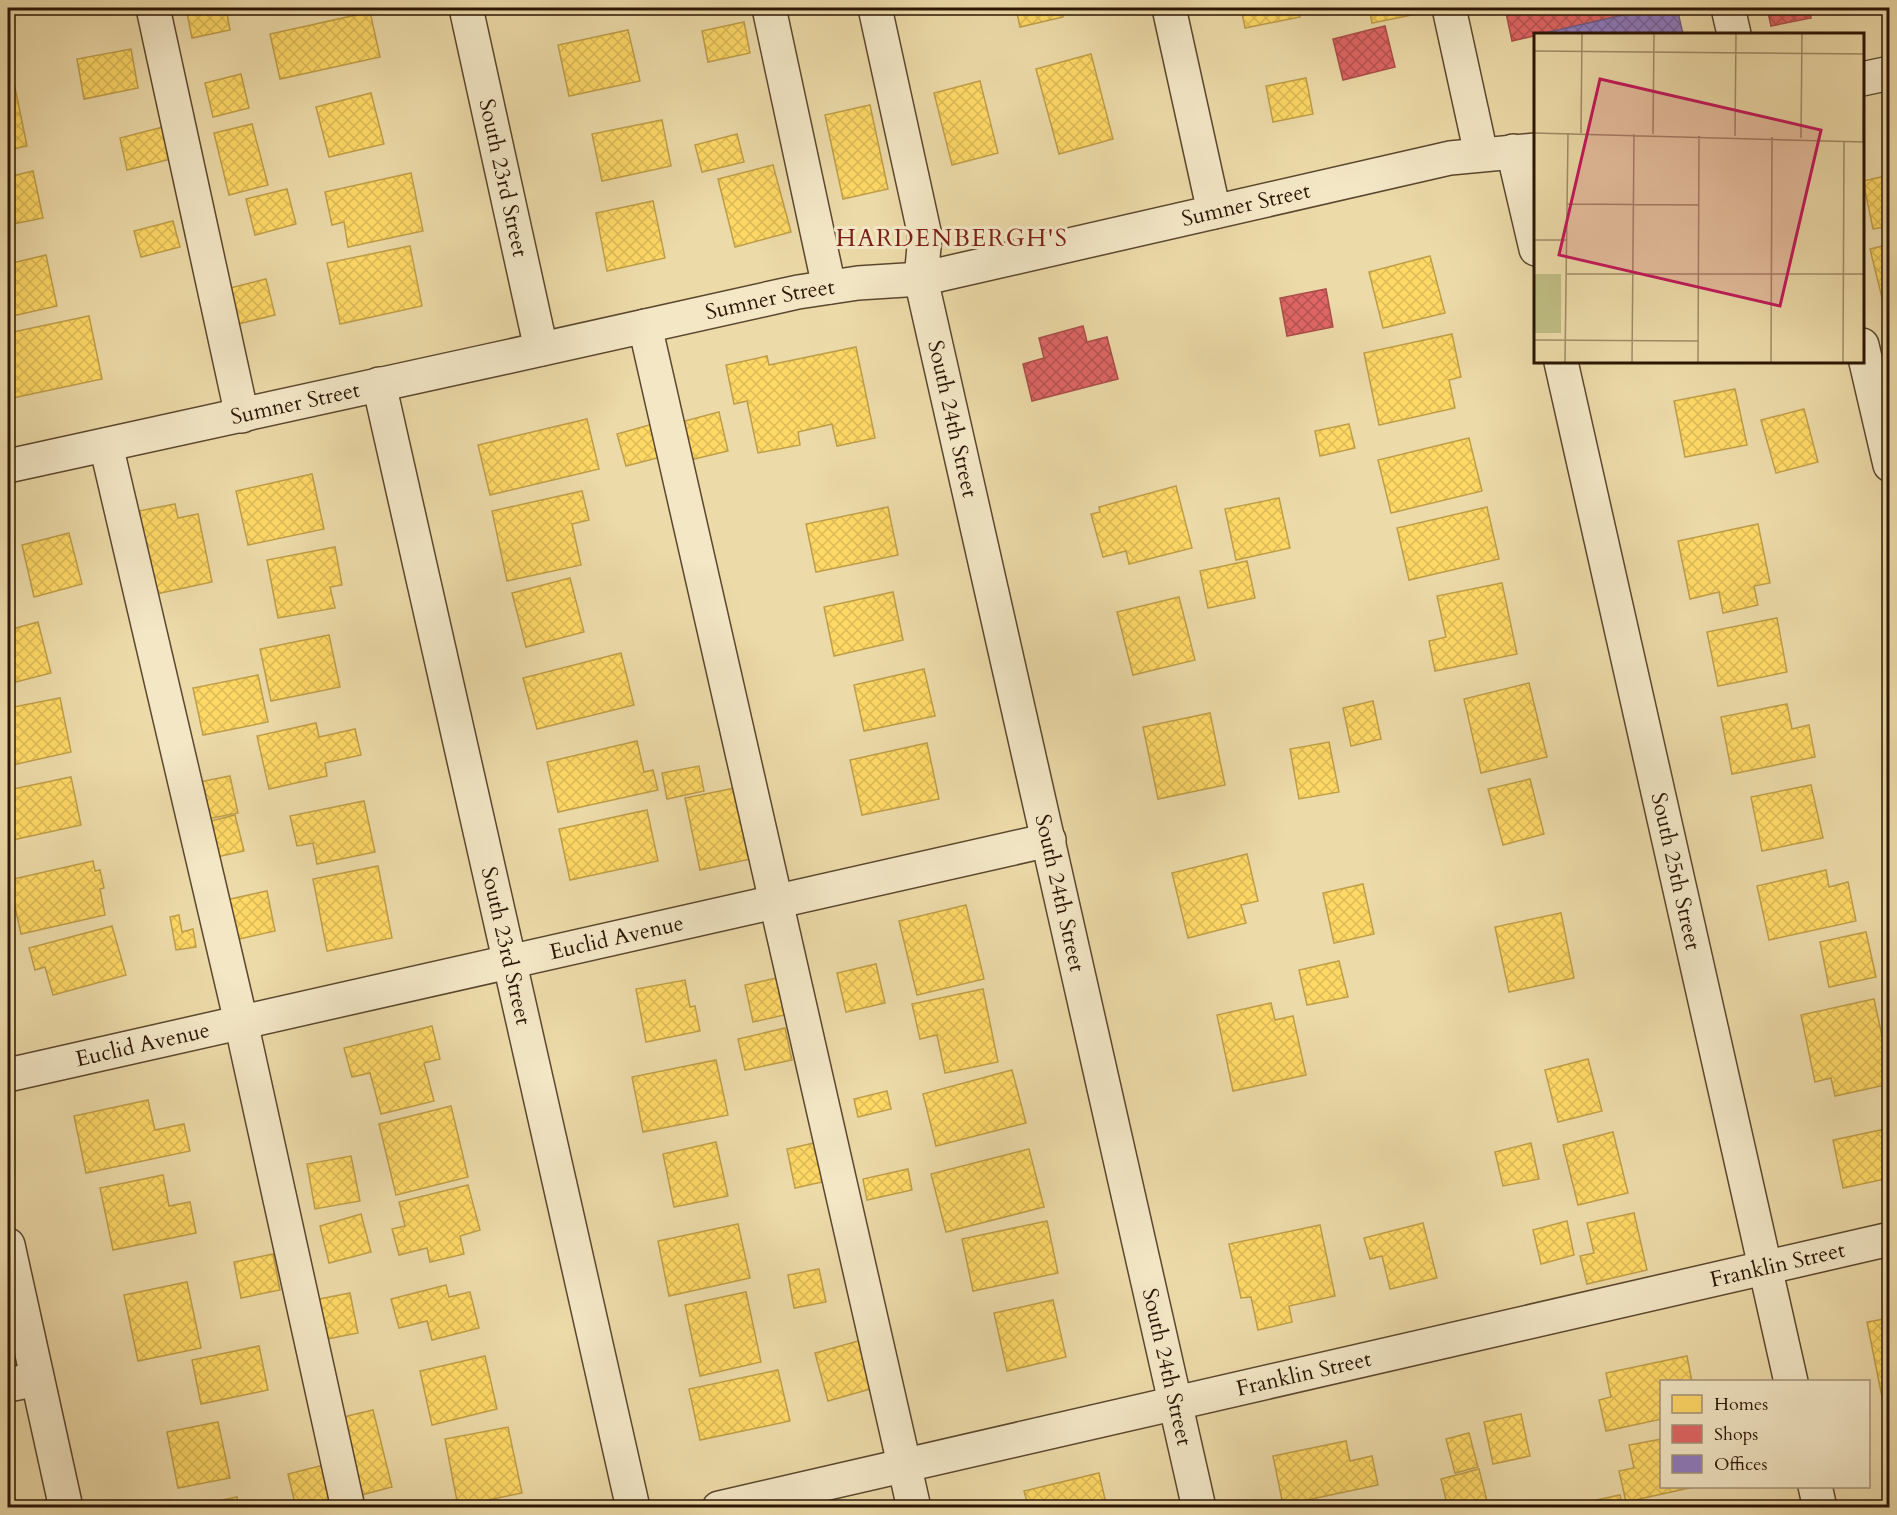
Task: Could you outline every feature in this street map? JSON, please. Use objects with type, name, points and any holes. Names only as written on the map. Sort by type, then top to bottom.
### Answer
[{"type":"street","points":[[153,8],[242,416]]},
{"type":"street","name":"South 23rd Street","points":[[466,8],[541,349]]},
{"type":"street","points":[[769,8],[830,287]]},
{"type":"street","name":"South 24th Street","points":[[875,8],[925,236],[921,279],[1199,1508]]},
{"type":"street","points":[[1170,8],[1215,212]]},
{"type":"street","points":[[1449,8],[1481,154]]},
{"type":"street","points":[[1728,8],[1734,33]]},
{"type":"street","points":[[1864,79],[1890,73]]},
{"type":"street","points":[[1524,150],[1534,232]]},
{"type":"street","name":"Sumner Street","points":[[8,466],[798,292],[858,283],[921,279],[1450,158],[1524,150]]},
{"type":"street","points":[[645,326],[914,1508]]},
{"type":"street","points":[[1864,349],[1890,465]]},
{"type":"street","name":"South 25th Street","points":[[1561,363],[1791,1380]]},
{"type":"street","name":"South 23rd Street","points":[[380,384],[633,1508]]},
{"type":"street","points":[[106,445],[241,1022],[348,1508]]},
{"type":"street","name":"Euclid Avenue","points":[[8,1075],[1049,840]]},
{"type":"street","name":"Franklin Street","points":[[718,1508],[1176,1401],[1890,1239]]},
{"type":"street","points":[[8,1245],[22,1382],[66,1508]]},
{"type":"street","points":[[1815,1488],[1820,1508]]},
{"type":"building: Homes","points":[[186,8],[226,8],[230,30],[192,38]]},
{"type":"building: Homes","points":[[1016,8],[1061,8],[1063,17],[1020,27]]},
{"type":"building: Homes","points":[[1241,8],[1298,8],[1300,17],[1245,28]]},
{"type":"building: Homes","points":[[1369,8],[1416,8],[1417,14],[1372,23]]},
{"type":"building: Homes","points":[[370,12],[380,57],[280,79],[270,34]]},
{"type":"building: Homes","points":[[744,22],[750,53],[708,62],[702,31]]},
{"type":"building: Homes","points":[[628,30],[640,81],[569,96],[558,45]]},
{"type":"building: Homes","points":[[131,49],[138,88],[84,99],[77,59]]},
{"type":"building: Homes","points":[[1091,54],[1113,139],[1059,154],[1036,69]]},
{"type":"building: Homes","points":[[12,73],[27,146],[8,150],[8,74]]},
{"type":"building: Homes","points":[[241,74],[249,108],[213,117],[205,83]]},
{"type":"building: Homes","points":[[1306,78],[1313,114],[1273,122],[1266,86]]},
{"type":"building: Homes","points":[[980,81],[998,153],[952,165],[934,93]]},
{"type":"building: Homes","points":[[371,93],[384,144],[329,157],[316,107]]},
{"type":"building: Homes","points":[[870,105],[888,189],[843,199],[825,115]]},
{"type":"building: Homes","points":[[662,120],[671,166],[602,181],[592,134]]},
{"type":"building: Homes","points":[[252,124],[268,185],[229,195],[214,133]]},
{"type":"building: Homes","points":[[163,127],[171,159],[127,170],[120,138]]},
{"type":"building: Homes","points":[[737,134],[744,162],[702,172],[695,145]]},
{"type":"building: Homes","points":[[773,165],[791,232],[735,247],[718,179]]},
{"type":"building: Homes","points":[[33,171],[43,218],[8,225],[8,177]]},
{"type":"building: Homes","points":[[411,173],[423,231],[348,247],[344,222],[332,225],[325,192]]},
{"type":"building: Homes","points":[[1890,175],[1890,226],[1873,229],[1864,181]]},
{"type":"building: Homes","points":[[287,189],[296,224],[255,235],[246,199]]},
{"type":"building: Homes","points":[[653,201],[665,258],[607,271],[596,213]]},
{"type":"building: Homes","points":[[173,221],[180,247],[141,257],[134,231]]},
{"type":"building: Homes","points":[[1890,244],[1890,301],[1883,302],[1870,249]]},
{"type":"building: Homes","points":[[410,246],[422,306],[340,324],[327,263]]},
{"type":"building: Homes","points":[[46,255],[57,306],[8,317],[8,264]]},
{"type":"building: Homes","points":[[1430,256],[1445,313],[1383,328],[1369,272]]},
{"type":"building: Homes","points":[[266,279],[275,315],[238,324],[230,288]]},
{"type":"building: Homes","points":[[89,316],[102,379],[8,399],[8,333]]},
{"type":"building: Homes","points":[[1452,334],[1461,377],[1449,380],[1455,408],[1379,425],[1364,353]]},
{"type":"building: Homes","points":[[856,347],[875,438],[837,446],[832,424],[798,432],[800,445],[758,453],[747,401],[734,404],[726,365],[767,356],[769,365]]},
{"type":"building: Homes","points":[[1735,389],[1747,445],[1685,457],[1674,401]]},
{"type":"building: Homes","points":[[1804,409],[1818,462],[1776,473],[1761,420]]},
{"type":"building: Homes","points":[[719,412],[728,451],[690,460],[681,422]]},
{"type":"building: Homes","points":[[587,419],[599,469],[490,495],[478,445]]},
{"type":"building: Homes","points":[[653,424],[661,457],[626,466],[617,434]]},
{"type":"building: Homes","points":[[1349,424],[1355,448],[1320,456],[1315,431]]},
{"type":"building: Homes","points":[[1469,438],[1482,491],[1391,513],[1378,460]]},
{"type":"building: Homes","points":[[312,474],[324,529],[248,545],[236,491]]},
{"type":"building: Homes","points":[[1176,486],[1192,548],[1129,564],[1126,551],[1103,557],[1091,514],[1100,512],[1099,507]]},
{"type":"building: Homes","points":[[582,491],[589,520],[572,524],[581,565],[507,581],[492,511]]},
{"type":"building: Homes","points":[[1279,498],[1290,548],[1236,560],[1225,509]]},
{"type":"building: Homes","points":[[175,504],[178,518],[198,514],[212,582],[156,594],[139,511]]},
{"type":"building: Homes","points":[[888,507],[898,555],[816,572],[806,524]]},
{"type":"building: Homes","points":[[1487,507],[1499,559],[1409,580],[1397,528]]},
{"type":"building: Homes","points":[[1758,524],[1770,583],[1754,586],[1758,605],[1723,613],[1719,592],[1690,599],[1678,541]]},
{"type":"building: Homes","points":[[69,533],[82,584],[34,597],[22,545]]},
{"type":"building: Homes","points":[[335,547],[342,585],[330,587],[335,608],[278,618],[267,560]]},
{"type":"building: Homes","points":[[1247,561],[1255,598],[1208,608],[1200,571]]},
{"type":"building: Homes","points":[[570,578],[584,632],[526,647],[512,593]]},
{"type":"building: Homes","points":[[1502,583],[1517,654],[1435,671],[1429,641],[1446,637],[1437,596]]},
{"type":"building: Homes","points":[[893,592],[903,640],[834,656],[824,607]]},
{"type":"building: Homes","points":[[1179,597],[1195,660],[1133,675],[1117,612]]},
{"type":"building: Homes","points":[[1777,618],[1787,672],[1718,686],[1707,632]]},
{"type":"building: Homes","points":[[38,622],[51,673],[8,684],[8,630]]},
{"type":"building: Homes","points":[[329,635],[340,687],[271,701],[260,649]]},
{"type":"building: Homes","points":[[621,653],[634,705],[537,729],[523,678]]},
{"type":"building: Homes","points":[[924,669],[935,716],[864,731],[854,685]]},
{"type":"building: Homes","points":[[258,675],[268,722],[203,735],[193,688]]},
{"type":"building: Homes","points":[[1529,683],[1547,757],[1481,773],[1464,699]]},
{"type":"building: Homes","points":[[60,698],[71,752],[8,766],[8,708]]},
{"type":"building: Homes","points":[[1373,701],[1381,739],[1351,746],[1343,708]]},
{"type":"building: Homes","points":[[1787,704],[1792,729],[1809,725],[1815,757],[1732,774],[1721,717]]},
{"type":"building: Homes","points":[[1210,713],[1225,785],[1158,799],[1143,727]]},
{"type":"building: Homes","points":[[316,723],[319,737],[355,729],[361,755],[325,763],[327,776],[269,789],[257,736]]},
{"type":"building: Homes","points":[[637,741],[644,772],[653,770],[658,790],[558,812],[547,762]]},
{"type":"building: Homes","points":[[1329,742],[1339,792],[1299,799],[1290,749]]},
{"type":"building: Homes","points":[[927,743],[939,799],[862,815],[850,760]]},
{"type":"building: Homes","points":[[699,766],[704,791],[667,799],[662,773]]},
{"type":"building: Homes","points":[[230,776],[238,813],[202,820],[194,783]]},
{"type":"building: Homes","points":[[71,777],[81,825],[8,841],[8,790]]},
{"type":"building: Homes","points":[[1530,779],[1544,834],[1503,845],[1488,789]]},
{"type":"building: Homes","points":[[1811,785],[1823,838],[1762,851],[1751,797]]},
{"type":"building: Homes","points":[[740,787],[755,858],[700,870],[685,798]]},
{"type":"building: Homes","points":[[364,801],[375,852],[317,864],[313,843],[297,846],[290,816]]},
{"type":"building: Homes","points":[[647,810],[658,861],[570,880],[559,829]]},
{"type":"building: Homes","points":[[235,815],[244,851],[212,858],[203,823]]},
{"type":"building: Homes","points":[[1247,854],[1258,901],[1241,905],[1246,923],[1188,938],[1172,873]]},
{"type":"building: Homes","points":[[93,861],[95,871],[100,870],[104,888],[100,889],[105,915],[21,934],[9,880]]},
{"type":"building: Homes","points":[[378,866],[392,938],[327,951],[313,879]]},
{"type":"building: Homes","points":[[1826,870],[1829,887],[1848,882],[1856,921],[1769,940],[1757,886]]},
{"type":"building: Homes","points":[[1363,884],[1374,934],[1334,943],[1323,893]]},
{"type":"building: Homes","points":[[267,891],[275,931],[230,941],[221,901]]},
{"type":"building: Homes","points":[[966,905],[984,979],[917,995],[899,921]]},
{"type":"building: Homes","points":[[1561,913],[1574,978],[1509,992],[1495,927]]},
{"type":"building: Homes","points":[[179,915],[182,932],[193,929],[196,947],[176,950],[170,917]]},
{"type":"building: Homes","points":[[112,926],[126,975],[53,995],[45,967],[35,970],[29,948]]},
{"type":"building: Homes","points":[[1866,932],[1876,977],[1829,987],[1820,942]]},
{"type":"building: Homes","points":[[1339,961],[1348,997],[1307,1005],[1299,970]]},
{"type":"building: Homes","points":[[876,964],[885,1003],[846,1012],[837,973]]},
{"type":"building: Homes","points":[[781,977],[789,1014],[753,1022],[745,985]]},
{"type":"building: Homes","points":[[685,980],[690,1007],[695,1006],[700,1031],[646,1042],[636,989]]},
{"type":"building: Homes","points":[[983,989],[998,1062],[945,1073],[937,1035],[920,1039],[912,1004]]},
{"type":"building: Homes","points":[[1874,999],[1890,1073],[1890,1084],[1835,1096],[1831,1078],[1815,1082],[1801,1015]]},
{"type":"building: Homes","points":[[1271,1003],[1275,1020],[1293,1016],[1306,1075],[1233,1091],[1217,1015]]},
{"type":"building: Homes","points":[[432,1026],[440,1059],[424,1063],[434,1101],[381,1114],[370,1073],[352,1077],[344,1048]]},
{"type":"building: Homes","points":[[785,1028],[792,1060],[745,1070],[738,1039]]},
{"type":"building: Homes","points":[[1588,1059],[1602,1111],[1558,1122],[1545,1070]]},
{"type":"building: Homes","points":[[716,1060],[728,1115],[643,1132],[632,1077]]},
{"type":"building: Homes","points":[[1012,1070],[1026,1123],[936,1146],[923,1094]]},
{"type":"building: Homes","points":[[887,1091],[891,1109],[858,1117],[854,1099]]},
{"type":"building: Homes","points":[[148,1100],[155,1130],[184,1124],[190,1151],[86,1173],[74,1116]]},
{"type":"building: Homes","points":[[451,1106],[468,1177],[396,1195],[379,1124]]},
{"type":"building: Homes","points":[[1890,1128],[1890,1178],[1843,1188],[1833,1140]]},
{"type":"building: Homes","points":[[1613,1132],[1628,1193],[1578,1205],[1563,1145]]},
{"type":"building: Homes","points":[[823,1141],[831,1180],[795,1188],[787,1149]]},
{"type":"building: Homes","points":[[716,1142],[728,1196],[674,1207],[663,1154]]},
{"type":"building: Homes","points":[[1531,1143],[1539,1179],[1503,1186],[1495,1152]]},
{"type":"building: Homes","points":[[1029,1149],[1044,1207],[946,1232],[931,1174]]},
{"type":"building: Homes","points":[[351,1156],[360,1201],[315,1209],[307,1164]]},
{"type":"building: Homes","points":[[908,1169],[912,1190],[867,1200],[863,1179]]},
{"type":"building: Homes","points":[[163,1175],[169,1206],[190,1202],[196,1233],[113,1250],[100,1188]]},
{"type":"building: Homes","points":[[468,1185],[480,1230],[460,1236],[464,1254],[430,1262],[427,1248],[399,1255],[392,1229],[405,1226],[399,1202]]},
{"type":"building: Homes","points":[[1634,1213],[1647,1270],[1587,1284],[1580,1256],[1594,1253],[1587,1223]]},
{"type":"building: Homes","points":[[361,1214],[371,1252],[329,1263],[320,1226]]},
{"type":"building: Homes","points":[[1047,1221],[1058,1273],[973,1291],[962,1239]]},
{"type":"building: Homes","points":[[1567,1221],[1574,1255],[1541,1264],[1533,1230]]},
{"type":"building: Homes","points":[[1423,1223],[1437,1278],[1390,1289],[1382,1256],[1370,1259],[1364,1238]]},
{"type":"building: Homes","points":[[738,1224],[750,1278],[669,1296],[658,1241]]},
{"type":"building: Homes","points":[[1320,1225],[1335,1296],[1289,1306],[1292,1322],[1258,1330],[1251,1297],[1241,1298],[1229,1244]]},
{"type":"building: Homes","points":[[273,1254],[280,1290],[241,1298],[234,1262]]},
{"type":"building: Homes","points":[[819,1269],[826,1302],[794,1308],[788,1275]]},
{"type":"building: Homes","points":[[187,1282],[201,1348],[138,1361],[124,1295]]},
{"type":"building: Homes","points":[[446,1285],[449,1297],[470,1292],[479,1328],[432,1340],[427,1321],[399,1328],[391,1299]]},
{"type":"building: Homes","points":[[746,1292],[761,1362],[700,1376],[685,1305]]},
{"type":"building: Homes","points":[[350,1293],[358,1333],[317,1341],[309,1301]]},
{"type":"building: Homes","points":[[1053,1300],[1066,1357],[1007,1371],[994,1313]]},
{"type":"building: Homes","points":[[1890,1318],[1890,1432],[1889,1432],[1867,1322]]},
{"type":"building: Homes","points":[[862,1340],[874,1388],[828,1401],[815,1353]]},
{"type":"building: Homes","points":[[259,1346],[268,1390],[201,1404],[192,1360]]},
{"type":"building: Homes","points":[[485,1356],[497,1409],[432,1425],[420,1371]]},
{"type":"building: Homes","points":[[1687,1356],[1692,1380],[1660,1380],[1660,1419],[1606,1431],[1599,1400],[1611,1397],[1606,1373]]},
{"type":"building: Homes","points":[[778,1370],[790,1421],[700,1440],[689,1389]]},
{"type":"building: Homes","points":[[373,1410],[392,1487],[354,1497],[335,1419]]},
{"type":"building: Homes","points":[[1521,1414],[1530,1456],[1493,1464],[1484,1422]]},
{"type":"building: Homes","points":[[218,1422],[230,1478],[178,1488],[167,1432]]},
{"type":"building: Homes","points":[[508,1427],[522,1493],[458,1506],[445,1439]]},
{"type":"building: Homes","points":[[1469,1433],[1478,1467],[1455,1473],[1446,1439]]},
{"type":"building: Homes","points":[[1660,1439],[1660,1488],[1689,1488],[1626,1502],[1619,1471],[1634,1468],[1629,1445]]},
{"type":"building: Homes","points":[[1346,1441],[1350,1461],[1372,1456],[1378,1485],[1283,1505],[1273,1456]]},
{"type":"building: Homes","points":[[324,1465],[331,1499],[296,1508],[288,1474]]},
{"type":"building: Homes","points":[[1479,1469],[1488,1505],[1479,1508],[1448,1508],[1441,1479]]},
{"type":"building: Homes","points":[[1099,1473],[1107,1508],[1029,1508],[1024,1491]]},
{"type":"building: Homes","points":[[1620,1495],[1623,1508],[1578,1508],[1577,1504]]},
{"type":"building: Homes","points":[[237,1497],[239,1508],[185,1508]]},
{"type":"building: Shops","points":[[1505,8],[1654,8],[1546,33],[1534,33],[1534,36],[1512,41]]},
{"type":"building: Shops","points":[[1767,8],[1809,8],[1811,18],[1771,26]]},
{"type":"building: Shops","points":[[1385,26],[1395,67],[1343,80],[1333,39]]},
{"type":"building: Shops","points":[[1326,289],[1333,327],[1287,336],[1280,298]]},
{"type":"building: Shops","points":[[1083,326],[1087,342],[1107,337],[1118,379],[1032,401],[1023,364],[1044,358],[1039,338]]},
{"type":"building: Offices","points":[[1654,8],[1677,8],[1683,33],[1544,33]]},
{"type":"district","name":"HARDENBERGH'S","points":[[952,238]]}]
